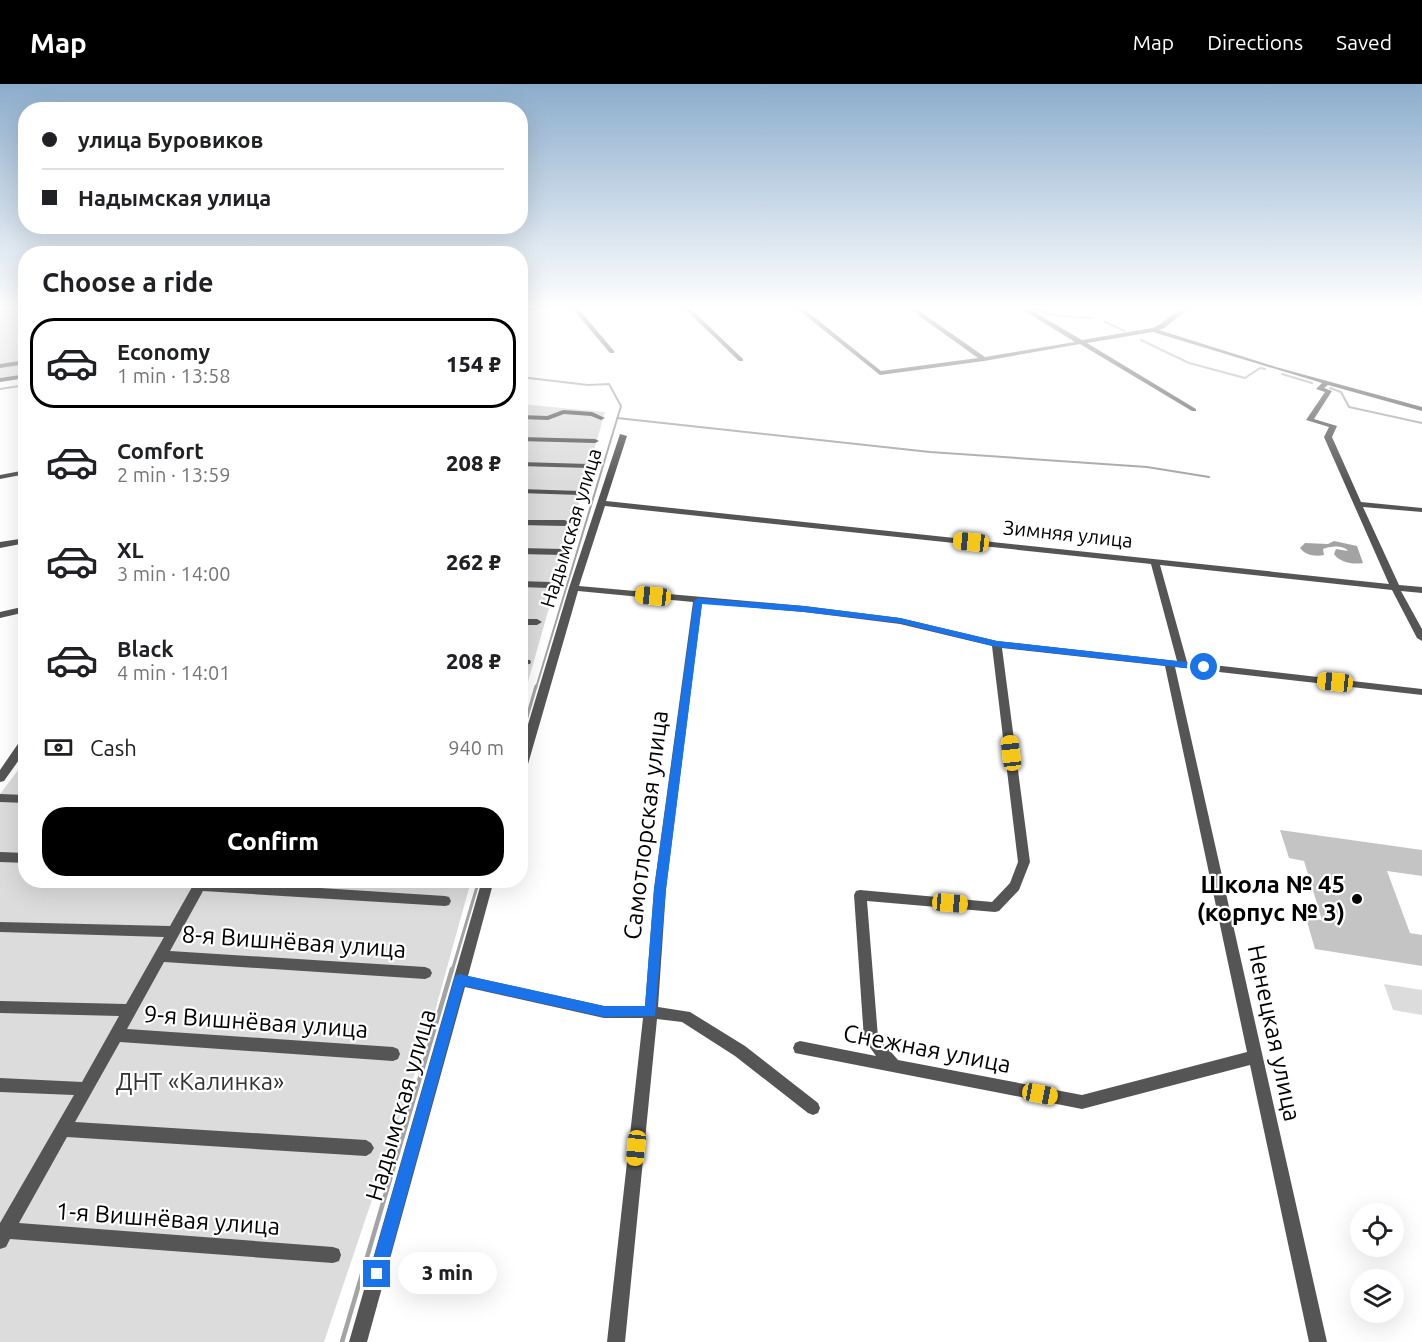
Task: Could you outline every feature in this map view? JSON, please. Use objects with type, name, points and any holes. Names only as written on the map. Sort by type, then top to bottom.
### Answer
[{"type":"street","points":[[872,367],[880,373],[924,367]]},
{"type":"street","points":[[1122,367],[1194,410]]},
{"type":"street","points":[[1273,367],[1422,410]]},
{"type":"street","points":[[0,380],[18,377]]},
{"type":"street","points":[[1326,383],[1319,388],[1329,391],[1310,420],[1333,426],[1328,437],[1395,587],[1422,638]]},
{"type":"street","points":[[528,417],[548,418],[563,412],[592,414],[601,418]]},
{"type":"street","name":"Надымская улица","points":[[528,744],[574,588],[623,436]]},
{"type":"street","points":[[528,439],[595,441]]},
{"type":"street","points":[[528,464],[589,466]]},
{"type":"street","points":[[0,477],[18,474]]},
{"type":"street","points":[[528,491],[580,493]]},
{"type":"street","name":"Зимняя улица","points":[[602,503],[1422,590]]},
{"type":"street","points":[[1359,504],[1422,510]]},
{"type":"street","points":[[528,522],[565,523]]},
{"type":"street","points":[[0,545],[18,542]]},
{"type":"street","points":[[528,551],[563,552]]},
{"type":"street","points":[[1155,561],[1183,665]]},
{"type":"street","points":[[528,584],[549,585]]},
{"type":"street","points":[[574,588],[804,609],[900,621],[997,644],[1422,692]]},
{"type":"street","name":"Самотлорская улица","points":[[616,1342],[651,1012],[660,889],[698,601]]},
{"type":"street","points":[[0,615],[18,611]]},
{"type":"street","points":[[528,622],[537,622]]},
{"type":"street","points":[[892,1065],[870,1039],[860,895],[995,907],[1015,886],[1024,862],[997,644]]},
{"type":"street","name":"Ненецкая улица","points":[[1169,663],[1318,1342]]},
{"type":"street","points":[[0,778],[18,752]]},
{"type":"street","points":[[0,798],[18,799]]},
{"type":"street","points":[[0,857],[18,858]]},
{"type":"street","points":[[2,1234],[198,888]]},
{"type":"street","points":[[265,888],[445,902]]},
{"type":"street","name":"Надымская улица","points":[[358,1342],[486,888]]},
{"type":"street","points":[[0,927],[174,932]]},
{"type":"street","name":"8-я Вишнёвая улица","points":[[161,956],[425,973]]},
{"type":"street","points":[[459,980],[604,1012],[651,1012],[685,1016],[740,1051],[813,1108]]},
{"type":"street","points":[[0,1006],[130,1010]]},
{"type":"street","name":"9-я Вишнёвая улица","points":[[116,1035],[393,1054]]},
{"type":"street","name":"Снежная улица","points":[[800,1048],[1082,1102],[1254,1057]]},
{"type":"street","points":[[0,1085],[86,1089]]},
{"type":"street","points":[[63,1130],[366,1148]]},
{"type":"street","name":"1-я Вишнёвая улица","points":[[2,1234],[333,1255]]},
{"type":"green space","points":[[0,367],[18,367],[18,375],[0,378]]},
{"type":"green space","points":[[528,405],[605,412],[528,682]]},
{"type":"green space","name":"ДНТ «Калинка»","points":[[18,770],[18,888],[469,888],[432,1022],[324,1342],[0,1342],[0,794]]},
{"type":"green space","points":[[1384,984],[1422,990],[1422,1015],[1393,1010]]},
{"type":"shaded area","points":[[1334,541],[1357,546],[1363,563],[1351,563],[1339,559],[1334,554],[1336,549],[1348,551],[1340,547],[1323,549],[1324,555],[1317,556],[1307,554],[1300,548],[1305,543],[1328,544]]},
{"type":"building","name":"Школа № 45 (корпус № 3)","points":[[1280,830],[1422,850],[1422,876],[1387,871],[1410,933],[1422,935],[1422,966],[1315,949],[1306,918],[1322,920],[1304,861],[1289,858]]},
{"type":"waterway","points":[[1203,367],[1245,378],[1260,368],[1265,369]]},
{"type":"waterway","points":[[1282,374],[1312,383]]},
{"type":"waterway","points":[[528,378],[588,385],[609,384],[621,406],[617,418]]},
{"type":"waterway","points":[[0,389],[18,386]]},
{"type":"waterway","points":[[1330,388],[1341,392],[1349,407],[1422,423]]},
{"type":"waterway","points":[[536,688],[617,418]]},
{"type":"waterway","points":[[617,418],[930,452],[1147,467],[1209,477]]},
{"type":"waterway","points":[[528,714],[536,686]]},
{"type":"waterway","points":[[452,971],[477,888]]},
{"type":"waterway","points":[[342,1342],[452,969]]},
{"type":"place","name":"Школа № 45 (корпус № 3)","points":[[1357,899]]},
{"type":"route","points":[[377,1274],[459,980],[604,1012],[651,1012],[660,889],[698,601],[804,609],[900,621],[997,644],[1204,667]]}]
